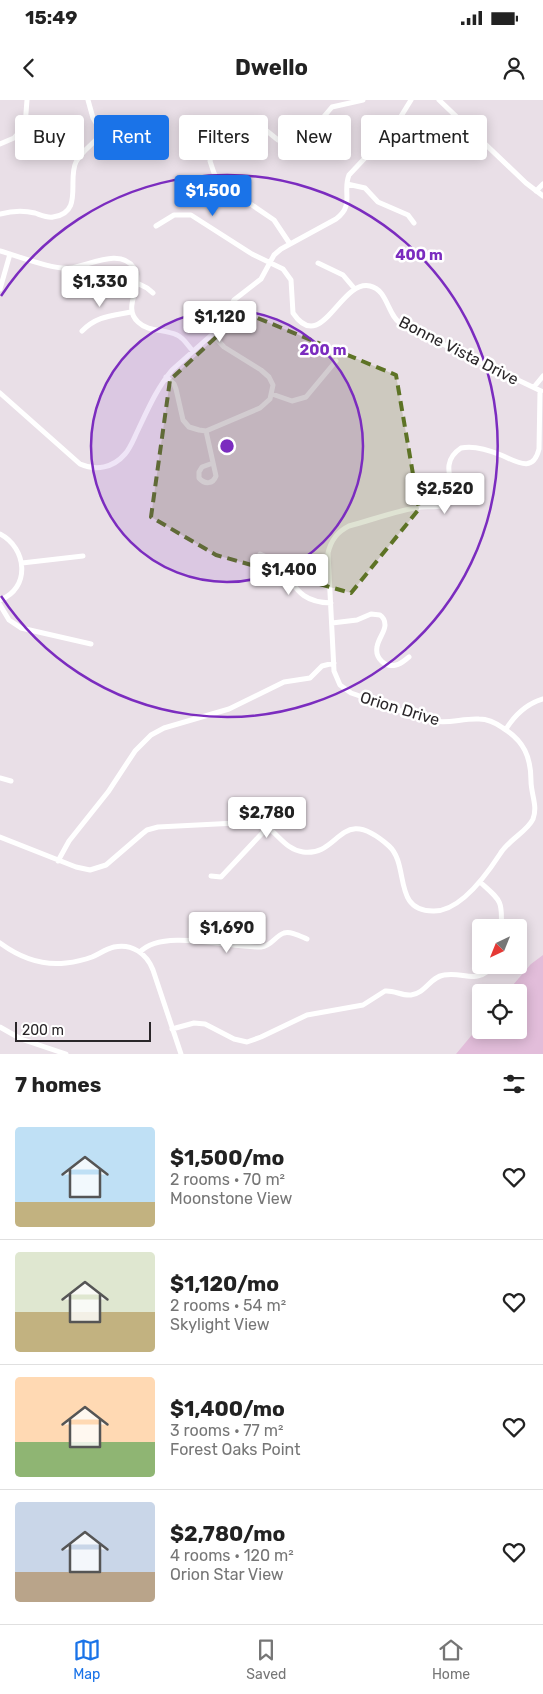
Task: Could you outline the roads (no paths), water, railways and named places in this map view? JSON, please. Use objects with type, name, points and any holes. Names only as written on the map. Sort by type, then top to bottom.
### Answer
[{"type":"street","points":[[0,144],[14,138],[25,126],[27,100]]},
{"type":"street","points":[[0,214],[27,212],[52,217],[66,211],[73,199],[72,176],[77,160],[101,135],[93,118],[88,100]]},
{"type":"street","points":[[290,244],[274,220],[233,192],[217,178],[211,167],[212,150],[219,138],[234,123],[239,121],[253,121],[274,138],[286,141],[314,127],[332,107],[347,102],[363,100]]},
{"type":"street","points":[[0,393],[73,459],[85,466],[97,468],[114,463],[125,454],[157,390],[166,377],[213,335],[220,327],[234,300],[261,279],[277,252],[336,219],[343,213],[347,204],[347,178],[395,126],[411,100]]},
{"type":"street","points":[[439,100],[543,196]]},
{"type":"street","points":[[347,184],[365,188],[378,202],[408,215],[414,223]]},
{"type":"street","points":[[536,191],[543,184]]},
{"type":"street","points":[[156,226],[174,215],[191,215],[244,249],[283,269],[290,276],[292,284],[292,313],[304,324],[316,325],[324,321],[354,288],[343,275],[318,263]]},
{"type":"street","points":[[0,251],[63,268],[120,259],[128,262],[135,269],[137,283],[131,312],[139,323],[146,327],[177,335],[193,351]]},
{"type":"street","points":[[0,289],[10,254]]},
{"type":"street","points":[[137,283],[153,293]]},
{"type":"street","name":"Bonne Vista Drive","points":[[354,288],[364,285],[373,287],[381,293],[392,315],[401,324],[542,392]]},
{"type":"street","points":[[82,331],[95,320],[131,312]]},
{"type":"street","points":[[166,377],[174,384],[176,389],[183,420],[190,427],[206,431],[260,408],[268,402],[272,394],[273,385],[266,373],[224,348],[213,335]]},
{"type":"street","points":[[272,394],[292,400],[306,397],[336,361]]},
{"type":"street","points":[[534,387],[543,376]]},
{"type":"street","name":"Orion Drive","points":[[268,826],[289,847],[303,852],[318,850],[340,834],[352,829],[364,829],[374,833],[397,856],[403,888],[408,899],[417,907],[426,911],[438,911],[448,908],[480,882],[507,844],[528,826],[535,812],[528,754],[521,743],[506,729],[481,719],[449,722],[434,721],[351,693],[343,688],[334,672],[328,553],[332,541],[339,532],[349,526],[411,509],[448,504],[453,496],[449,475],[450,462],[455,453],[461,448],[478,448],[522,464],[533,461],[538,448],[542,392]]},
{"type":"street","points":[[206,431],[213,463]]},
{"type":"street","points":[[0,534],[7,537],[15,546],[22,563],[22,576],[17,586],[10,595],[0,600]]},
{"type":"street","points":[[260,554],[280,565],[296,590],[305,598],[314,602],[331,603]]},
{"type":"street","points":[[22,563],[83,556]]},
{"type":"street","points":[[0,605],[9,620],[21,628],[91,644]]},
{"type":"street","points":[[332,623],[357,620],[371,614],[380,615],[384,618],[385,626],[376,650],[379,658],[385,664],[394,666],[410,657]]},
{"type":"street","points":[[58,861],[69,840],[108,792],[135,751],[145,740],[164,728],[229,709],[290,680],[310,678],[322,666],[334,664]]},
{"type":"street","points":[[506,729],[526,707],[543,699]]},
{"type":"street","points":[[0,778],[11,781]]},
{"type":"street","points":[[0,837],[85,870],[102,868],[147,830],[158,827],[250,822],[268,826],[221,877],[211,876]]},
{"type":"street","points":[[480,882],[500,902],[502,919]]},
{"type":"street","points":[[140,952],[144,947],[151,944],[184,940],[243,949],[266,946],[284,933],[291,933],[307,939]]},
{"type":"street","points":[[0,943],[22,956],[57,963],[85,959],[114,947],[126,946],[140,952],[151,965],[181,1054]]},
{"type":"street","points":[[172,1029],[194,1023],[204,1024],[239,1041],[252,1041],[307,1015],[322,1011],[358,1007],[385,991],[389,990],[406,995],[414,994],[426,988],[439,976],[474,977],[483,974]]},
{"type":"street","points":[[0,1027],[21,1039],[66,1054]]}]
